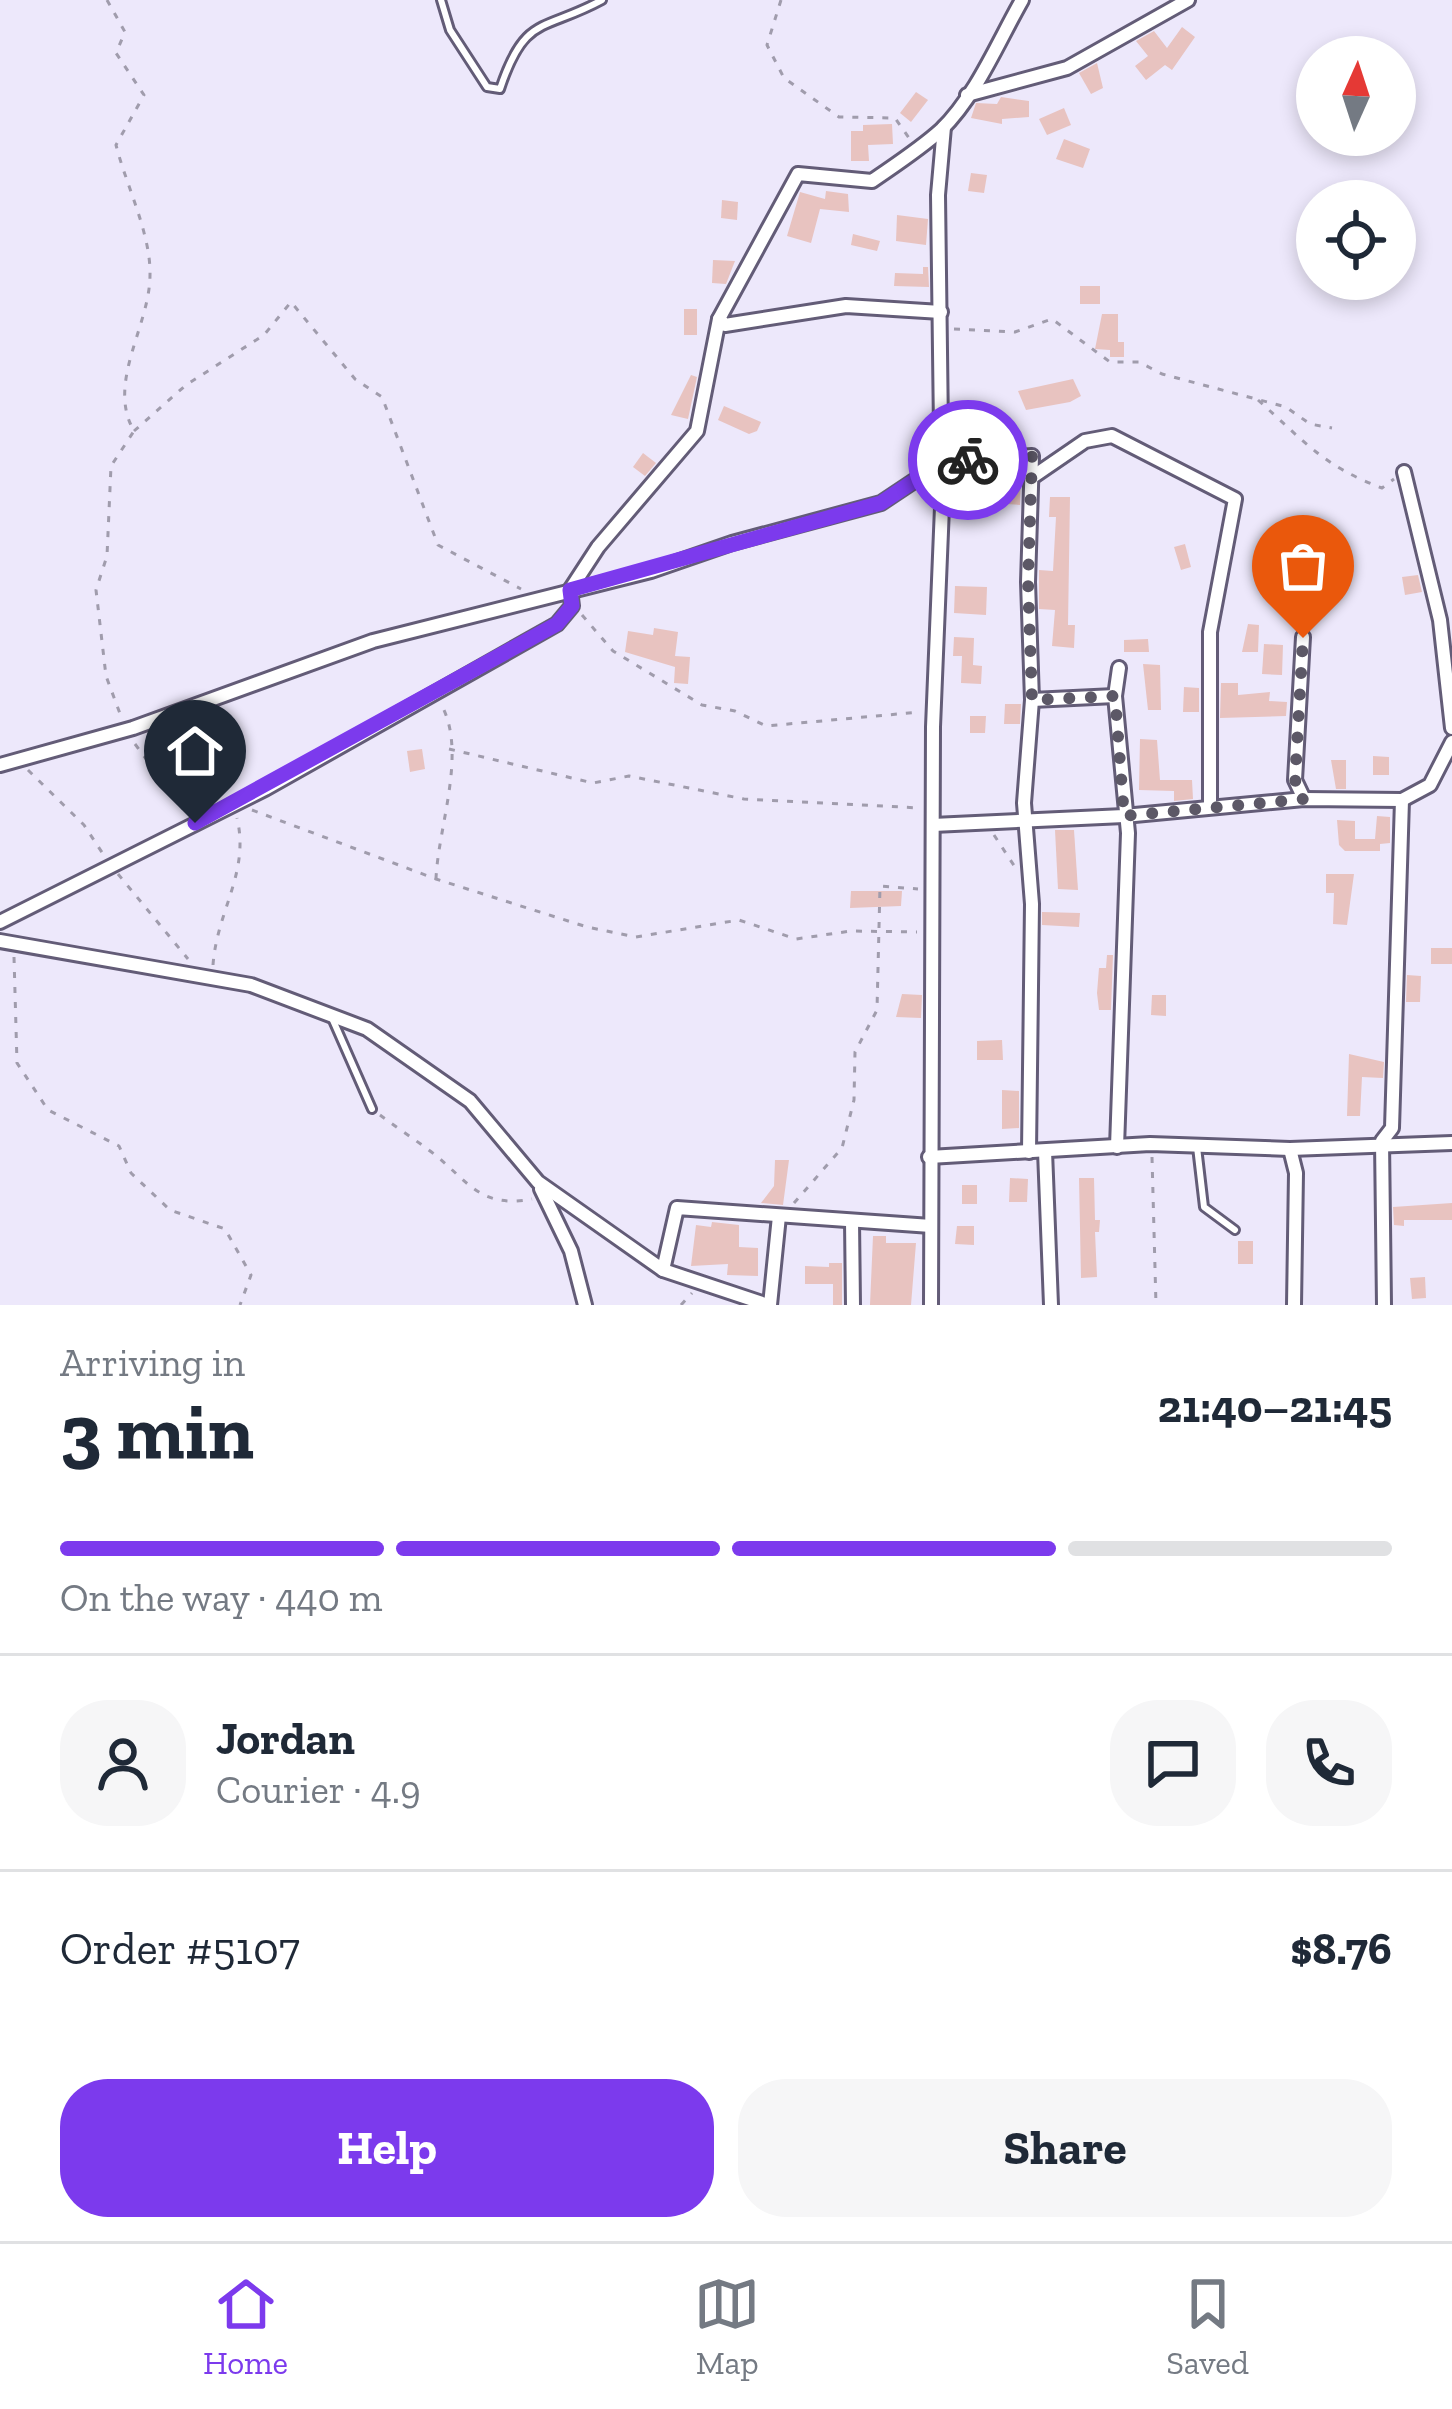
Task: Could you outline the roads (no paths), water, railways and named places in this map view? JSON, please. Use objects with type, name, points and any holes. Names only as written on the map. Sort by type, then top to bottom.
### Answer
[{"type":"street","points":[[0,922],[234,804],[557,624],[572,606],[570,590],[598,547],[697,431],[719,319],[798,174],[872,182],[919,147],[944,127],[967,95],[1022,0]]},
{"type":"street","points":[[967,95],[1067,68],[1188,0]]},
{"type":"street","points":[[931,1305],[934,706],[941,463],[938,195],[944,127]]},
{"type":"street","points":[[719,319],[725,325],[757,324],[882,305],[941,312]]},
{"type":"street","points":[[1031,478],[1085,441],[1112,436],[1235,499],[1210,632],[1210,806]]},
{"type":"street","points":[[0,765],[126,730],[373,641],[881,503],[941,463],[1032,456],[1032,700],[1024,803],[1029,822],[1029,1152]]},
{"type":"street","points":[[1404,472],[1441,620],[1452,728]]},
{"type":"street","points":[[1303,638],[1295,780],[1304,799]]},
{"type":"street","points":[[1117,1147],[1124,816],[1115,696],[1119,668]]},
{"type":"street","points":[[1032,700],[1115,696]]},
{"type":"street","points":[[933,825],[1124,816],[1304,799],[1402,800],[1430,785],[1452,742]]},
{"type":"street","points":[[1384,1305],[1382,1142],[1392,1128],[1402,800]]},
{"type":"street","points":[[7,942],[251,985],[331,1015],[412,1056],[470,1101],[538,1182],[663,1270],[769,1305],[779,1216]]},
{"type":"street","points":[[929,1157],[1150,1144],[1290,1149],[1452,1143]]},
{"type":"street","points":[[1290,1149],[1296,1173],[1294,1305]]},
{"type":"street","points":[[1045,1151],[1051,1305]]},
{"type":"street","points":[[538,1182],[571,1251],[585,1305]]},
{"type":"street","points":[[663,1270],[677,1208],[932,1226]]},
{"type":"street","points":[[852,1221],[853,1305]]},
{"type":"lane","points":[[441,0],[450,30],[487,87],[500,89],[524,38],[542,21],[576,14],[602,0]]},
{"type":"lane","points":[[331,1015],[372,1109]]},
{"type":"lane","points":[[1196,1144],[1202,1158],[1204,1207],[1235,1229]]}]
